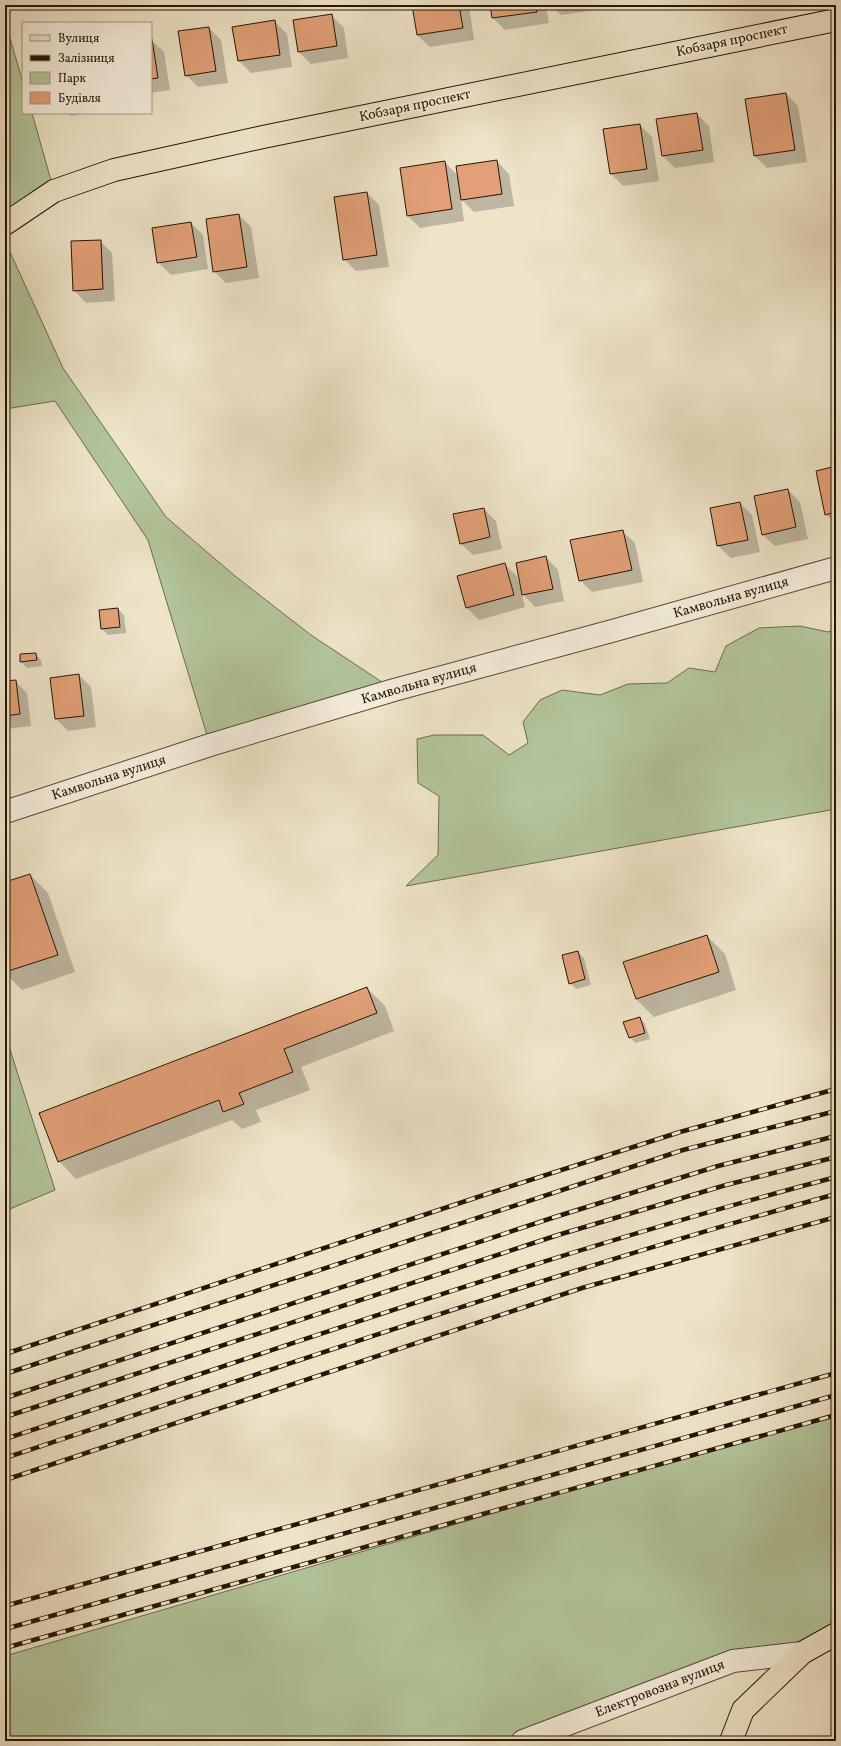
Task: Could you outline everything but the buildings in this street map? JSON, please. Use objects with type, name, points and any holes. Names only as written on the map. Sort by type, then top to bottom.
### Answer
[{"type":"main road","name":"Кобзаря проспект","points":[[5,224],[54,191],[114,170],[263,137],[836,20]]},
{"type":"main road","points":[[731,1741],[743,1710],[802,1654],[836,1634]]},
{"type":"street","name":"Камвольна вулиця","points":[[5,812],[210,745],[394,690],[612,632],[836,568]]},
{"type":"street","name":"Електровозна вулиця","points":[[523,1741],[732,1661],[802,1654]]},
{"type":"green space","points":[[5,21],[22,80],[22,114],[32,114],[54,191],[5,224]]},
{"type":"green space","points":[[5,241],[63,368],[166,517],[235,576],[311,635],[394,690],[210,745],[148,540],[55,401],[5,409]]},
{"type":"green space","points":[[800,626],[828,632],[836,629],[836,809],[406,886],[438,855],[439,796],[418,783],[417,739],[434,735],[483,735],[509,755],[528,743],[523,722],[540,700],[562,690],[600,695],[628,684],[667,683],[689,668],[715,672],[726,646],[759,628]]},
{"type":"green space","points":[[5,1034],[55,1190],[5,1211]]},
{"type":"green space","points":[[836,1413],[836,1631],[802,1653],[733,1661],[523,1741],[5,1741],[5,1656]]},
{"type":"railway","points":[[5,1354],[493,1192],[680,1132],[836,1089]]},
{"type":"railway","points":[[5,1374],[683,1150],[836,1111]]},
{"type":"railway","points":[[5,1398],[555,1217],[718,1166],[836,1136]]},
{"type":"railway","points":[[5,1417],[558,1235],[726,1185],[836,1157]]},
{"type":"railway","points":[[5,1439],[522,1268],[626,1236],[836,1177]]},
{"type":"railway","points":[[5,1458],[523,1287],[836,1194]]},
{"type":"railway","points":[[5,1480],[582,1288],[836,1217]]},
{"type":"railway","points":[[5,1606],[836,1373]]},
{"type":"railway","points":[[5,1629],[836,1395]]},
{"type":"railway","points":[[5,1648],[836,1415]]}]
